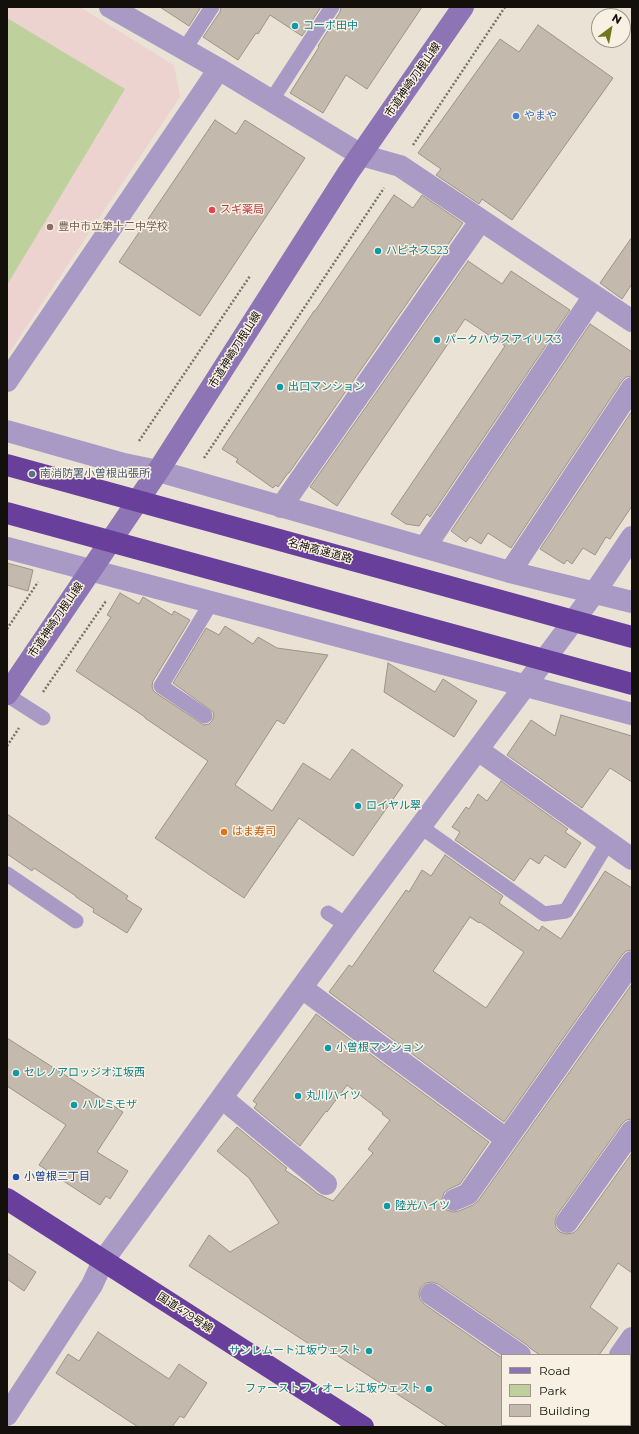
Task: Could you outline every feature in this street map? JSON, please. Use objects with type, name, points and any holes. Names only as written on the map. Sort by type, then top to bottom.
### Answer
[{"type":"highway","name":"名神高速道路","points":[[7,466],[632,637]]},
{"type":"highway","points":[[7,513],[632,684]]},
{"type":"highway","name":"国道479号線","points":[[7,1199],[362,1427]]},
{"type":"street","points":[[110,7],[219,69],[361,155],[400,166],[594,296],[630,315]]},
{"type":"street","name":"市道神崎刀根山線","points":[[7,694],[158,471],[361,155],[464,7]]},
{"type":"street","points":[[7,381],[219,69]]},
{"type":"street","points":[[281,507],[481,220]]},
{"type":"street","points":[[425,547],[594,296]]},
{"type":"street","points":[[510,572],[632,388]]},
{"type":"street","points":[[7,431],[124,464],[158,471],[510,572],[632,602]]},
{"type":"street","points":[[7,1416],[92,1286],[103,1261],[346,926],[595,592],[632,537]]},
{"type":"street","points":[[7,548],[632,714]]},
{"type":"street","points":[[478,750],[632,859]]},
{"type":"street","points":[[454,1200],[468,1194],[632,962]]},
{"type":"street","points":[[302,988],[506,1139]]},
{"type":"street","points":[[222,1098],[326,1184]]},
{"type":"street","points":[[567,1222],[632,1131]]},
{"type":"street","points":[[431,1294],[519,1354]]},
{"type":"street","points":[[621,1354],[632,1338]]},
{"type":"lane","points":[[184,50],[212,7]]},
{"type":"lane","points":[[271,101],[332,7]]},
{"type":"lane","points":[[205,716],[161,686],[211,603]]},
{"type":"lane","points":[[7,694],[43,718]]},
{"type":"lane","points":[[421,827],[544,914],[566,911],[608,842]]},
{"type":"lane","points":[[7,874],[76,920]]},
{"type":"lane","points":[[328,913],[346,926]]},
{"type":"path","points":[[410,150],[505,7]]},
{"type":"path","points":[[124,464],[253,270]]},
{"type":"path","points":[[7,629],[52,561]]},
{"type":"shaded area","name":"豊中市立第十二中学校","points":[[7,7],[80,7],[174,65],[180,97],[7,356]]},
{"type":"green space","points":[[7,18],[125,89],[7,285]]},
{"type":"building","points":[[160,7],[201,7],[189,26]]},
{"type":"building","points":[[221,7],[321,7],[302,36],[270,15],[258,34],[256,33],[238,60],[203,37],[220,12]]},
{"type":"building","points":[[341,7],[422,7],[367,89],[346,75],[323,113],[290,93],[340,12]]},
{"type":"building","name":"やまや","points":[[538,25],[613,78],[512,220],[482,199],[479,204],[436,175],[441,169],[418,153],[500,39],[519,52]]},
{"type":"building","name":"スギ薬局","points":[[215,120],[236,134],[245,120],[305,158],[200,316],[119,262]]},
{"type":"building","points":[[394,195],[413,208],[422,195],[463,223],[289,473],[278,487],[276,485],[273,488],[236,462],[238,459],[222,449]]},
{"type":"building","points":[[632,237],[632,284],[622,299],[600,283]]},
{"type":"building","points":[[468,261],[502,284],[511,271],[570,310],[430,517],[427,514],[419,526],[406,524],[391,514],[505,346],[465,319],[337,506],[310,487]]},
{"type":"building","points":[[590,324],[632,352],[632,376],[626,377],[622,381],[511,548],[488,533],[481,544],[470,537],[466,542],[451,531]]},
{"type":"building","points":[[632,411],[632,506],[610,539],[606,537],[595,555],[583,548],[572,564],[567,560],[564,564],[540,549]]},
{"type":"building","points":[[7,563],[33,570],[28,591],[7,585]]},
{"type":"building","points":[[120,593],[139,604],[143,597],[172,615],[174,611],[190,620],[153,681],[152,686],[156,693],[204,725],[209,724],[212,721],[214,716],[213,712],[173,683],[206,628],[219,635],[225,626],[253,644],[258,637],[277,648],[328,655],[284,724],[277,720],[235,785],[272,811],[303,763],[330,780],[352,749],[403,785],[353,856],[299,818],[244,898],[155,838],[208,761],[76,671],[111,617],[107,615]]},
{"type":"building","points":[[388,663],[435,692],[443,679],[477,701],[454,737],[384,692]]},
{"type":"building","points":[[561,715],[632,736],[632,782],[610,768],[582,808],[507,755],[531,720],[555,736]]},
{"type":"building","points":[[501,781],[568,829],[565,832],[581,843],[565,868],[545,855],[539,864],[530,858],[514,881],[455,840],[460,832],[452,827],[466,807],[469,809],[478,794],[487,801]]},
{"type":"building","points":[[7,814],[128,896],[126,899],[142,909],[127,933],[93,912],[94,909],[34,868],[32,871],[7,854]]},
{"type":"building","points":[[445,855],[503,896],[499,903],[539,931],[542,926],[561,939],[605,871],[632,888],[632,950],[626,951],[622,955],[504,1122],[329,992],[349,965],[352,967],[406,890],[409,892],[422,870],[431,876]],"holes":[[[470,917],[479,923],[480,922],[524,952],[486,1008],[433,971]]]},
{"type":"building","points":[[632,984],[632,1119],[626,1120],[622,1124],[557,1215],[555,1221],[556,1228],[560,1232],[566,1234],[573,1233],[577,1230],[632,1153],[632,1273],[618,1263],[590,1307],[618,1328],[600,1354],[538,1354],[438,1284],[432,1282],[426,1283],[421,1287],[419,1293],[420,1299],[424,1304],[501,1357],[502,1427],[448,1427],[323,1346],[320,1351],[189,1266],[209,1235],[230,1252],[279,1223],[249,1178],[217,1151],[237,1127],[287,1168],[285,1170],[318,1194],[333,1201],[373,1153],[368,1149],[390,1120],[347,1085],[300,1146],[254,1108],[257,1104],[253,1101],[316,1014],[489,1142],[460,1184],[444,1193],[442,1199],[443,1205],[447,1210],[453,1212],[473,1205],[478,1201]]},
{"type":"building","points":[[7,1038],[123,1112],[97,1152],[128,1171],[110,1199],[106,1196],[100,1205],[39,1165],[66,1125],[7,1086]]},
{"type":"building","points":[[7,1253],[36,1272],[24,1291],[7,1279]]},
{"type":"building","points":[[98,1332],[169,1379],[179,1364],[207,1383],[184,1418],[180,1416],[172,1427],[138,1427],[56,1373],[68,1354],[79,1361]]},
{"type":"place","name":"コーポ田中","points":[[295,26]]},
{"type":"place","name":"やまや","points":[[516,116]]},
{"type":"place","name":"スギ薬局","points":[[212,210]]},
{"type":"place","name":"豊中市立第十二中学校","points":[[50,227]]},
{"type":"place","name":"ハピネス523","points":[[378,251]]},
{"type":"place","name":"パークハウスアイリス3","points":[[437,340]]},
{"type":"place","name":"出口マンション","points":[[280,387]]},
{"type":"place","name":"南消防署小曽根出張所","points":[[32,474]]},
{"type":"place","name":"ロイヤル翠","points":[[358,806]]},
{"type":"place","name":"はま寿司","points":[[224,832]]},
{"type":"place","name":"小曽根マンション","points":[[328,1048]]},
{"type":"place","name":"セレノアロッジオ江坂西","points":[[16,1073]]},
{"type":"place","name":"丸川ハイツ","points":[[298,1096]]},
{"type":"place","name":"ハルミモザ","points":[[74,1105]]},
{"type":"place","name":"小曽根三丁目","points":[[16,1177]]},
{"type":"place","name":"陸光ハイツ","points":[[387,1206]]},
{"type":"place","name":"サンレムート江坂ウェスト","points":[[369,1351]]},
{"type":"place","name":"ファーストフィオーレ江坂ウェスト","points":[[429,1389]]}]
